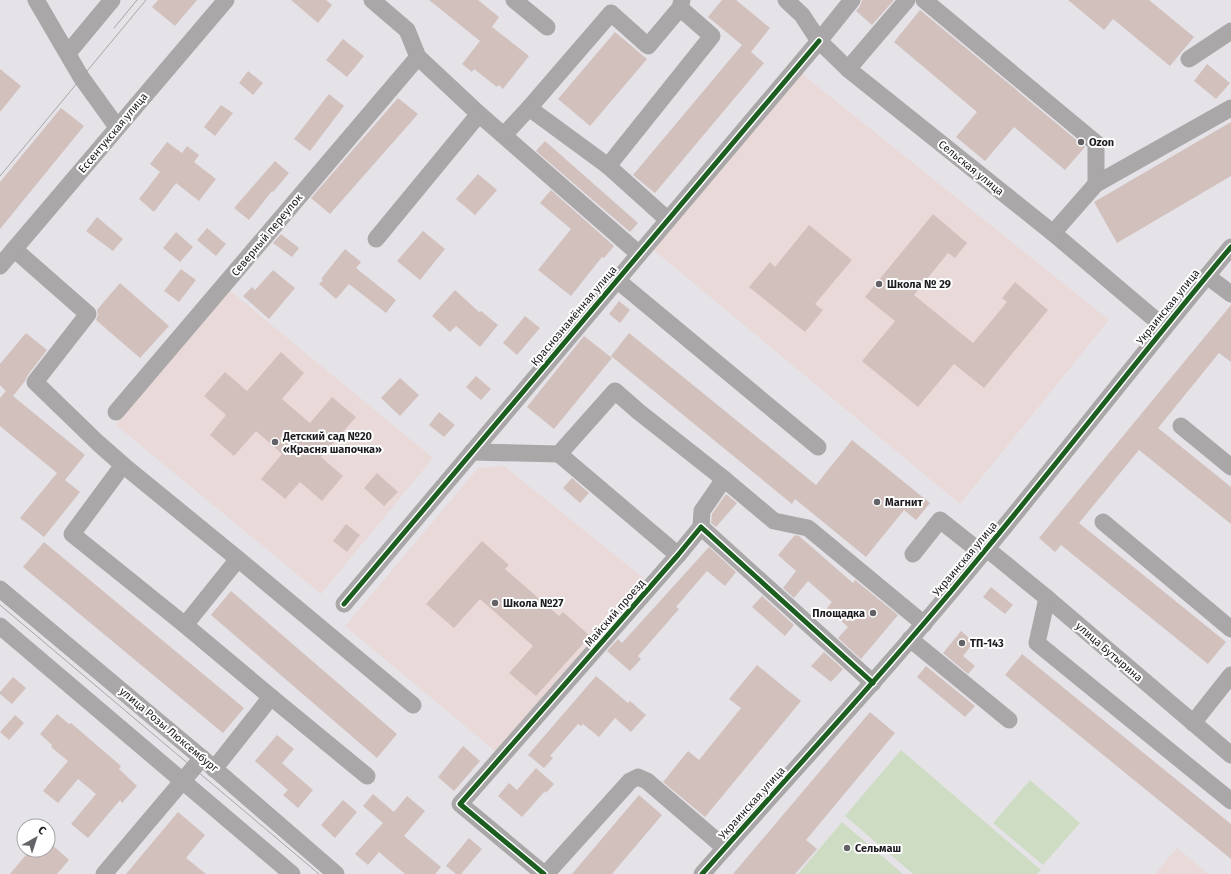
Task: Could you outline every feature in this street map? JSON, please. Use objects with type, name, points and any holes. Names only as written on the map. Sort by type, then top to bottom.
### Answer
[{"type":"street","points":[[36,0],[81,77],[117,127]]},
{"type":"street","points":[[68,53],[112,0]]},
{"type":"street","name":"Ессентукская улица","points":[[0,266],[226,0]]},
{"type":"street","points":[[372,0],[407,30],[418,57],[479,114],[639,254]]},
{"type":"street","points":[[514,0],[547,27]]},
{"type":"street","name":"Сельская улица","points":[[786,0],[802,15],[819,41],[848,69],[1053,234],[1164,327]]},
{"type":"street","name":"Краснознамённая улица","points":[[344,604],[852,0]]},
{"type":"street","points":[[848,69],[907,0]]},
{"type":"street","points":[[924,0],[1096,143],[1096,184]]},
{"type":"street","points":[[504,135],[611,13],[648,46],[681,4],[712,36],[608,166]]},
{"type":"street","points":[[1189,59],[1231,31]]},
{"type":"street","name":"Северный переулок","points":[[116,412],[418,57]]},
{"type":"street","points":[[528,108],[608,166],[668,220]]},
{"type":"street","points":[[1053,234],[1096,184],[1231,108]]},
{"type":"street","points":[[376,239],[479,114]]},
{"type":"street","name":"Украинская улица","points":[[702,874],[873,683],[985,552],[1164,327],[1231,247]]},
{"type":"street","points":[[14,249],[88,314],[35,382],[123,465],[413,705]]},
{"type":"street","points":[[1207,276],[1231,294]]},
{"type":"street","points":[[617,280],[818,447]]},
{"type":"street","points":[[559,454],[615,391],[639,412],[724,478],[774,521],[808,528],[924,624]]},
{"type":"street","points":[[1181,426],[1231,467]]},
{"type":"street","points":[[472,452],[559,454],[678,555]]},
{"type":"street","points":[[123,465],[72,534],[185,625],[367,776]]},
{"type":"street","points":[[724,478],[702,511],[701,527],[873,683]]},
{"type":"street","name":"улица Бутырина","points":[[913,554],[940,520],[1047,598],[1231,755]]},
{"type":"street","points":[[1103,522],[1231,629]]},
{"type":"street","name":"Майский проезд","points":[[545,874],[460,804],[701,527]]},
{"type":"street","points":[[185,625],[238,559]]},
{"type":"street","name":"улица Розы Люксембург","points":[[0,589],[336,874]]},
{"type":"street","points":[[1047,598],[1037,643],[1231,801]]},
{"type":"street","points":[[0,626],[292,874]]},
{"type":"street","points":[[910,639],[1009,720]]},
{"type":"street","points":[[1193,723],[1231,675]]},
{"type":"street","points":[[104,874],[182,782],[208,764],[271,697]]},
{"type":"street","points":[[545,874],[630,781],[638,777],[647,781],[725,848]]},
{"type":"shaded area","name":"Школа № 29","points":[[801,73],[1109,320],[960,504],[651,248]]},
{"type":"shaded area","name":"Детский сад №20 «Красня шапочка»","points":[[228,289],[433,458],[321,594],[116,425]]},
{"type":"shaded area","name":"Школа №27","points":[[504,466],[646,580],[500,755],[345,626],[478,468]]},
{"type":"shaded area","points":[[1177,848],[1208,874],[1155,874]]},
{"type":"green space","points":[[901,750],[1041,870],[1037,874],[913,874],[845,816]]},
{"type":"green space","points":[[1030,780],[1080,823],[1043,865],[993,823]]},
{"type":"green space","name":"Сельмаш","points":[[842,822],[903,874],[798,874]]},
{"type":"building","points":[[158,0],[197,0],[175,26],[152,7]]},
{"type":"building","points":[[291,0],[326,0],[332,5],[318,23]]},
{"type":"building","points":[[429,0],[478,0],[499,17],[492,27],[529,56],[503,89],[499,85],[497,87],[474,69],[472,72],[462,64],[480,41]]},
{"type":"building","points":[[722,0],[736,0],[770,28],[751,52],[764,63],[655,193],[633,175],[742,45],[708,17]]},
{"type":"building","points":[[862,0],[894,0],[872,25],[856,11]]},
{"type":"building","points":[[1068,0],[1149,0],[1194,37],[1170,66],[1113,19],[1104,30]]},
{"type":"building","points":[[920,10],[1085,147],[1065,170],[1014,127],[985,161],[956,137],[977,112],[894,42]]},
{"type":"building","points":[[615,32],[647,59],[590,126],[558,99]]},
{"type":"building","points":[[343,39],[364,56],[347,77],[326,60]]},
{"type":"building","points":[[1207,64],[1230,83],[1216,99],[1194,81]]},
{"type":"building","points":[[0,69],[21,86],[0,112]]},
{"type":"building","points":[[248,71],[263,83],[253,95],[239,83]]},
{"type":"building","points":[[329,94],[344,106],[310,151],[294,139]]},
{"type":"building","points":[[398,98],[418,114],[330,214],[311,198]]},
{"type":"building","points":[[221,105],[233,113],[215,136],[204,127]]},
{"type":"building","points":[[61,108],[84,126],[0,229],[0,182]]},
{"type":"building","points":[[1231,122],[1231,176],[1117,243],[1094,202]]},
{"type":"building","points":[[545,141],[638,223],[630,232],[536,151]]},
{"type":"building","points":[[167,142],[182,153],[187,146],[199,155],[194,162],[216,179],[199,201],[176,183],[154,212],[139,199],[160,172],[150,164]]},
{"type":"building","points":[[275,161],[289,173],[273,192],[272,191],[249,220],[234,208]]},
{"type":"building","points":[[478,174],[497,190],[475,215],[456,199]]},
{"type":"building","points":[[551,190],[614,246],[604,258],[602,257],[571,296],[538,270],[571,229],[540,203]]},
{"type":"building","points":[[933,214],[967,243],[955,258],[948,253],[914,295],[973,343],[1007,302],[1002,298],[1015,282],[1048,310],[984,388],[954,364],[918,407],[862,361],[895,321],[865,297]]},
{"type":"building","points":[[97,217],[123,239],[113,251],[86,231]]},
{"type":"building","points":[[809,225],[852,260],[815,304],[823,310],[805,332],[749,287],[770,262],[775,267]]},
{"type":"building","points":[[207,228],[226,244],[216,256],[197,240]]},
{"type":"building","points":[[423,231],[445,249],[420,280],[397,261]]},
{"type":"building","points":[[176,232],[193,247],[180,262],[163,248]]},
{"type":"building","points":[[281,234],[299,248],[292,257],[273,243]]},
{"type":"building","points":[[345,249],[361,262],[356,268],[396,300],[386,313],[349,284],[336,299],[319,284],[323,280],[321,279]]},
{"type":"building","points":[[181,269],[196,280],[179,302],[164,291]]},
{"type":"building","points":[[273,270],[295,288],[269,319],[243,296],[252,287],[255,290]]},
{"type":"building","points":[[120,283],[169,326],[140,358],[96,320],[98,315],[97,310]]},
{"type":"building","points":[[455,290],[479,312],[481,311],[498,325],[480,347],[456,326],[450,332],[432,316]]},
{"type":"building","points":[[619,301],[630,310],[620,323],[609,314]]},
{"type":"building","points":[[1231,305],[1231,362],[1219,353],[1158,428],[1231,487],[1231,524],[1139,450],[1079,523],[1226,642],[1208,664],[1061,545],[1055,552],[1039,538]]},
{"type":"building","points":[[525,316],[540,328],[517,355],[503,343]]},
{"type":"building","points":[[26,333],[47,350],[13,396],[85,455],[65,480],[80,492],[44,537],[20,518],[57,473],[0,426],[0,398],[6,391],[0,385],[0,364]]},
{"type":"building","points":[[629,333],[816,485],[852,440],[930,503],[916,520],[904,510],[866,557],[795,499],[792,504],[611,356]]},
{"type":"building","points":[[584,336],[612,358],[554,429],[527,407]]},
{"type":"building","points":[[281,352],[304,373],[282,399],[310,423],[332,397],[356,417],[321,457],[343,476],[322,501],[300,482],[285,499],[261,479],[282,454],[256,431],[234,456],[210,435],[226,415],[204,396],[225,372],[247,391]]},
{"type":"building","points":[[476,376],[491,389],[481,400],[466,387]]},
{"type":"building","points":[[400,378],[419,395],[400,416],[381,398]]},
{"type":"building","points":[[439,412],[455,425],[444,437],[429,425]]},
{"type":"building","points":[[377,473],[398,492],[384,506],[364,488]]},
{"type":"building","points":[[572,478],[589,493],[580,503],[563,488]]},
{"type":"building","points":[[726,494],[737,503],[716,527],[711,523],[712,514]]},
{"type":"building","points":[[346,524],[360,535],[347,552],[333,541]]},
{"type":"building","points":[[795,535],[799,536],[853,583],[855,580],[898,615],[861,659],[838,638],[848,627],[827,608],[832,602],[808,581],[794,598],[783,588],[796,571],[778,555]]},
{"type":"building","points":[[482,541],[509,565],[505,569],[559,616],[563,612],[590,636],[536,696],[509,673],[533,646],[480,599],[454,628],[426,604]]},
{"type":"building","points":[[44,542],[244,708],[223,733],[23,567]]},
{"type":"building","points":[[709,547],[736,572],[725,586],[707,571],[676,607],[679,609],[638,656],[641,659],[630,671],[607,651],[618,639],[622,643]]},
{"type":"building","points":[[991,587],[1013,605],[1005,614],[983,597]]},
{"type":"building","points":[[231,591],[397,734],[377,758],[211,615]]},
{"type":"building","points":[[762,596],[794,625],[785,636],[752,607]]},
{"type":"building","points":[[961,631],[974,642],[963,656],[975,666],[968,674],[943,653]]},
{"type":"building","points":[[824,652],[843,669],[831,682],[811,666]]},
{"type":"building","points":[[1022,654],[1231,824],[1231,859],[1005,675]]},
{"type":"building","points":[[757,665],[801,701],[705,817],[663,782],[688,751],[699,760],[741,708],[729,699]]},
{"type":"building","points":[[926,666],[975,706],[965,717],[917,677]]},
{"type":"building","points":[[596,676],[628,703],[630,701],[646,715],[631,732],[615,718],[599,737],[583,724],[581,726],[578,724],[550,756],[553,758],[544,768],[528,755]]},
{"type":"building","points":[[13,677],[26,688],[12,704],[0,694],[0,692]]},
{"type":"building","points":[[870,712],[895,733],[806,840],[817,849],[795,874],[733,874]]},
{"type":"building","points":[[57,714],[69,724],[71,723],[121,766],[119,769],[137,786],[122,803],[120,800],[88,838],[71,824],[96,794],[78,779],[58,803],[43,791],[68,761],[51,747],[52,745],[40,734]]},
{"type":"building","points":[[15,715],[24,723],[9,740],[0,732]]},
{"type":"building","points":[[277,735],[294,749],[282,763],[313,790],[298,808],[283,795],[288,790],[255,761]]},
{"type":"building","points":[[463,746],[480,761],[454,791],[438,777]]},
{"type":"building","points":[[536,768],[554,784],[546,793],[545,791],[522,817],[498,796],[509,783],[517,790]]},
{"type":"building","points":[[373,794],[394,812],[407,796],[425,811],[404,836],[441,867],[435,874],[405,874],[379,852],[368,865],[355,854],[383,823],[363,806]]},
{"type":"building","points":[[639,795],[662,815],[612,874],[572,874]]},
{"type":"building","points":[[343,800],[357,812],[335,838],[321,825]]},
{"type":"building","points":[[178,812],[205,835],[186,858],[206,874],[126,874]]},
{"type":"building","points":[[469,838],[482,849],[461,874],[456,874],[446,866]]},
{"type":"building","points":[[56,848],[69,860],[57,874],[10,874],[23,858],[56,858]]},
{"type":"tram line","points":[[114,28],[137,0]]},
{"type":"tram line","points":[[0,176],[146,0]]},
{"type":"tram line","points":[[0,605],[319,874]]},
{"type":"cycle path","points":[[344,604],[819,41]]},
{"type":"cycle path","points":[[702,874],[953,590],[1231,247]]},
{"type":"cycle path","points":[[544,874],[460,804],[701,527],[873,683]]},
{"type":"place","name":"Ozon","points":[[1081,142]]},
{"type":"place","name":"Школа № 29","points":[[879,284]]},
{"type":"place","name":"Детский сад №20 «Красня шапочка»","points":[[275,442]]},
{"type":"place","name":"Магнит","points":[[877,502]]},
{"type":"place","name":"Школа №27","points":[[495,603]]},
{"type":"place","name":"Площадка","points":[[873,613]]},
{"type":"place","name":"ТП-143","points":[[962,643]]},
{"type":"place","name":"Сельмаш","points":[[847,848]]}]
